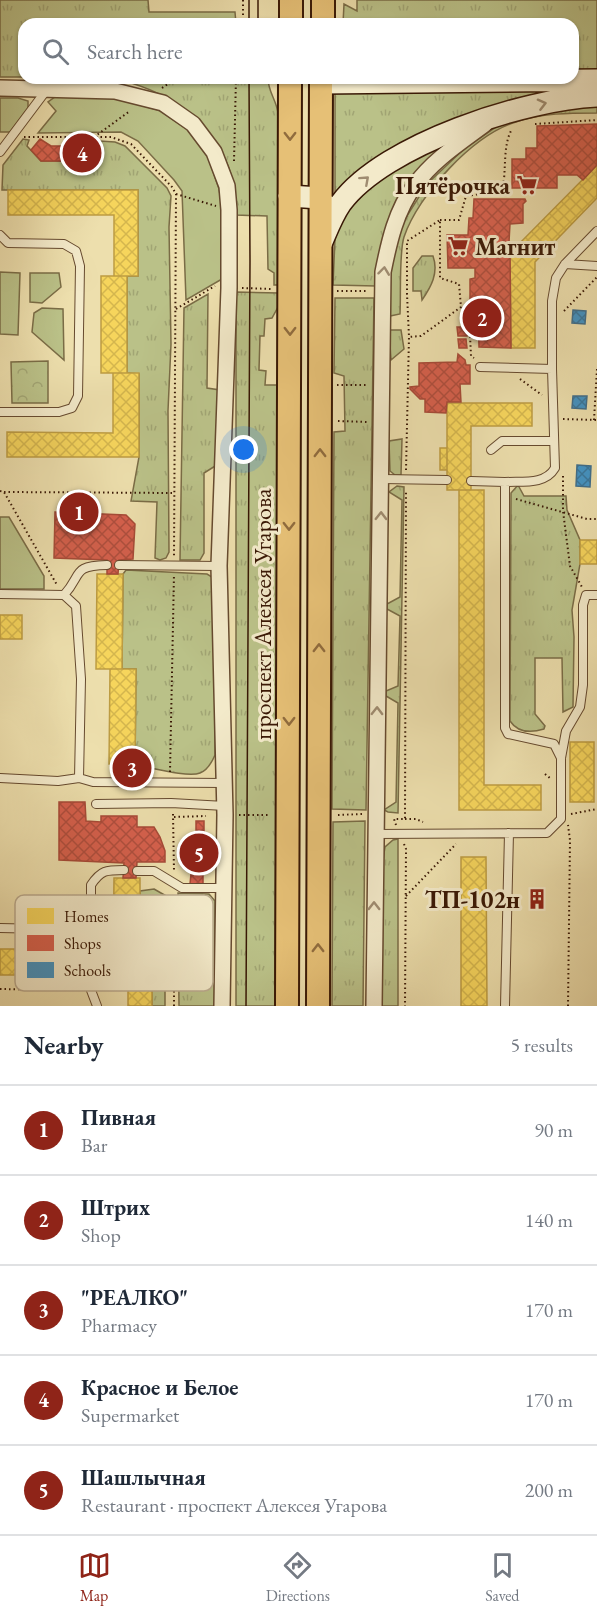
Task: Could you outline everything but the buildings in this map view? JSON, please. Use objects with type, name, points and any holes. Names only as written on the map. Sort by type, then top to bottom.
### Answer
[{"type":"main road","points":[[291,0],[291,18]]},
{"type":"main road","points":[[323,0],[323,18]]},
{"type":"main road","points":[[579,80],[597,80]]},
{"type":"main road","name":"проспект Алексея Угарова","points":[[288,1006],[290,84]]},
{"type":"main road","points":[[318,1006],[321,245],[331,200],[321,84]]},
{"type":"main road","points":[[289,196],[331,200],[366,179],[386,163],[422,145],[495,116],[572,97],[597,96]]},
{"type":"street","points":[[0,88],[115,91],[163,104],[193,124],[214,152],[227,186],[229,288],[219,566],[225,806],[222,1006]]},
{"type":"street","points":[[374,1006],[383,272],[388,243],[402,208],[415,185],[439,160],[495,116]]},
{"type":"lane","points":[[0,152],[48,88]]},
{"type":"lane","points":[[471,481],[540,481],[551,475],[555,468],[552,302],[556,278],[565,264],[597,231]]},
{"type":"lane","points":[[0,235],[8,243],[64,244],[76,251],[81,266],[78,396],[72,408],[59,412],[0,412]]},
{"type":"lane","points":[[565,264],[597,266]]},
{"type":"lane","points":[[480,367],[552,369]]},
{"type":"lane","points":[[491,450],[502,441],[554,441]]},
{"type":"lane","points":[[382,479],[447,480]]},
{"type":"lane","points":[[505,482],[505,728],[508,734],[554,744],[561,758]]},
{"type":"lane","points":[[118,565],[219,566]]},
{"type":"lane","points":[[64,595],[83,568],[106,566]]},
{"type":"lane","points":[[0,594],[64,595],[76,606],[81,679],[80,777]]},
{"type":"lane","points":[[375,834],[547,833],[564,818],[561,758],[566,731],[580,707],[583,685],[583,605],[586,595],[597,595]]},
{"type":"lane","points":[[0,778],[58,781],[80,777],[93,782],[224,783]]},
{"type":"lane","points":[[96,804],[171,803],[225,806]]},
{"type":"lane","points":[[506,1006],[509,833]]},
{"type":"lane","points":[[91,895],[91,885],[96,878],[107,870],[124,870]]},
{"type":"lane","points":[[137,871],[154,871],[182,888],[223,888]]},
{"type":"lane","points":[[0,928],[15,928]]},
{"type":"lane","points":[[91,991],[97,1006]]},
{"type":"path","points":[[243,0],[243,18]]},
{"type":"path","points":[[234,163],[236,84]]},
{"type":"path","points":[[529,125],[597,120]]},
{"type":"path","points":[[405,1006],[406,849],[394,819],[405,819],[406,479],[409,337],[406,294],[407,241],[440,220],[459,220],[466,196],[502,191],[510,130],[519,125]]},
{"type":"path","points":[[12,137],[111,137],[131,144],[176,194],[175,493],[170,782]]},
{"type":"path","points":[[409,337],[422,336],[461,307],[459,284],[440,278],[440,220]]},
{"type":"path","points":[[562,319],[564,310],[597,277]]},
{"type":"path","points":[[564,411],[564,419],[596,420],[597,369]]},
{"type":"path","points":[[336,394],[337,385],[382,384]]},
{"type":"path","points":[[336,421],[382,423]]},
{"type":"path","points":[[563,475],[563,511],[570,566],[586,595]]},
{"type":"path","points":[[2,491],[175,493]]},
{"type":"path","points":[[2,491],[64,595]]},
{"type":"path","points":[[505,496],[587,519],[597,519]]},
{"type":"path","points":[[171,803],[174,817],[174,895]]},
{"type":"path","points":[[568,1006],[570,840],[564,818],[573,813],[597,809]]},
{"type":"path","points":[[406,896],[465,834]]},
{"type":"path","points":[[0,989],[15,989]]},
{"type":"green space","points":[[0,0],[148,0],[149,12],[235,12],[236,18],[18,18],[18,77],[0,77]]},
{"type":"green space","points":[[357,0],[597,0],[597,75],[579,75],[579,18],[343,18],[344,4],[357,11]]},
{"type":"green space","points":[[133,84],[269,84],[278,113],[279,285],[274,285],[274,273],[268,269],[267,216],[236,215],[234,187],[228,166],[207,131],[177,104]]},
{"type":"green space","points":[[597,87],[524,98],[335,197],[335,93]]},
{"type":"green space","points":[[55,97],[111,97],[158,110],[188,130],[208,157],[219,189],[223,212],[222,279],[186,300],[182,191],[138,141],[121,132],[38,133],[56,111],[48,102]]},
{"type":"green space","points":[[0,98],[18,98],[28,101],[28,108],[10,132],[0,132]]},
{"type":"green space","points":[[597,104],[597,113],[545,115],[499,129],[465,153],[449,169],[421,203],[404,237],[400,314],[390,316],[390,259],[405,219],[427,184],[465,148],[511,117]]},
{"type":"green space","points":[[466,134],[420,170],[376,286],[333,285],[335,239],[346,213],[382,175]]},
{"type":"green space","points":[[23,139],[29,140],[27,146],[41,161],[84,161],[84,140],[115,142],[125,146],[167,188],[171,196],[169,227],[171,344],[168,411],[169,552],[166,558],[160,560],[155,558],[157,502],[131,501],[139,457],[139,374],[127,373],[127,276],[138,276],[138,190],[2,190],[3,165]]},
{"type":"green space","points":[[422,256],[433,256],[435,274],[422,300],[421,291],[413,291],[413,268]]},
{"type":"green space","points":[[0,272],[20,273],[18,335],[0,334]]},
{"type":"green space","points":[[30,273],[59,273],[61,287],[42,303],[30,302]]},
{"type":"green space","points":[[236,292],[279,293],[278,307],[272,318],[265,319],[264,336],[260,336],[259,370],[266,371],[265,385],[278,385],[275,1006],[236,1006]]},
{"type":"green space","points":[[208,294],[207,388],[220,390],[220,463],[204,473],[204,553],[200,560],[180,560],[184,308]]},
{"type":"green space","points":[[335,298],[374,298],[366,810],[332,809],[334,432],[345,431],[344,376],[334,373]]},
{"type":"green space","points":[[42,308],[63,309],[64,360],[32,332],[34,313]]},
{"type":"green space","points":[[389,330],[401,330],[404,349],[391,360]]},
{"type":"green space","points":[[48,361],[48,403],[12,403],[11,362]]},
{"type":"green space","points":[[402,439],[401,475],[395,475],[390,471],[389,441]]},
{"type":"green space","points":[[518,485],[524,496],[566,496],[567,510],[580,540],[580,564],[572,610],[573,707],[563,712],[562,658],[535,658],[535,714],[545,726],[544,729],[534,731],[521,730],[510,721],[511,493]]},
{"type":"green space","points":[[397,486],[404,487],[398,813],[384,810],[396,802],[398,703],[386,696],[386,691],[398,686],[400,616],[387,609],[387,604],[400,597],[402,500],[389,492]]},
{"type":"green space","points":[[0,517],[9,517],[44,576],[44,589],[0,589]]},
{"type":"green space","points":[[126,570],[207,574],[216,584],[215,755],[203,772],[178,773],[135,765],[136,669],[122,669],[123,574]]},
{"type":"green space","points":[[365,821],[363,1006],[332,1006],[333,822]]},
{"type":"green space","points":[[398,839],[398,1006],[382,1006],[383,860],[385,847]]},
{"type":"green space","points":[[154,889],[164,895],[140,895],[140,891]]},
{"type":"green space","points":[[178,893],[210,895],[178,895]]},
{"type":"green space","points":[[213,899],[215,901],[215,1006],[179,1006],[179,991],[213,991]]},
{"type":"green space","points":[[152,991],[165,991],[165,1006],[152,1006]]},
{"type":"tram line","points":[[249,0],[249,18]]},
{"type":"tram line","points":[[258,0],[258,18]]},
{"type":"tram line","points":[[246,1006],[249,84]]},
{"type":"place","name":"Красное и Белое","points":[[82,153]]},
{"type":"place","name":"Пятёрочка","points":[[527,185]]},
{"type":"place","name":"Магнит","points":[[458,246]]},
{"type":"place","name":"Штрих","points":[[482,318]]},
{"type":"place","name":"Пивная","points":[[79,512]]},
{"type":"place","name":"\"РЕАЛКО\"","points":[[132,768]]},
{"type":"place","name":"Шашлычная","points":[[199,853]]},
{"type":"place","name":"ТП-102н","points":[[537,899]]}]
